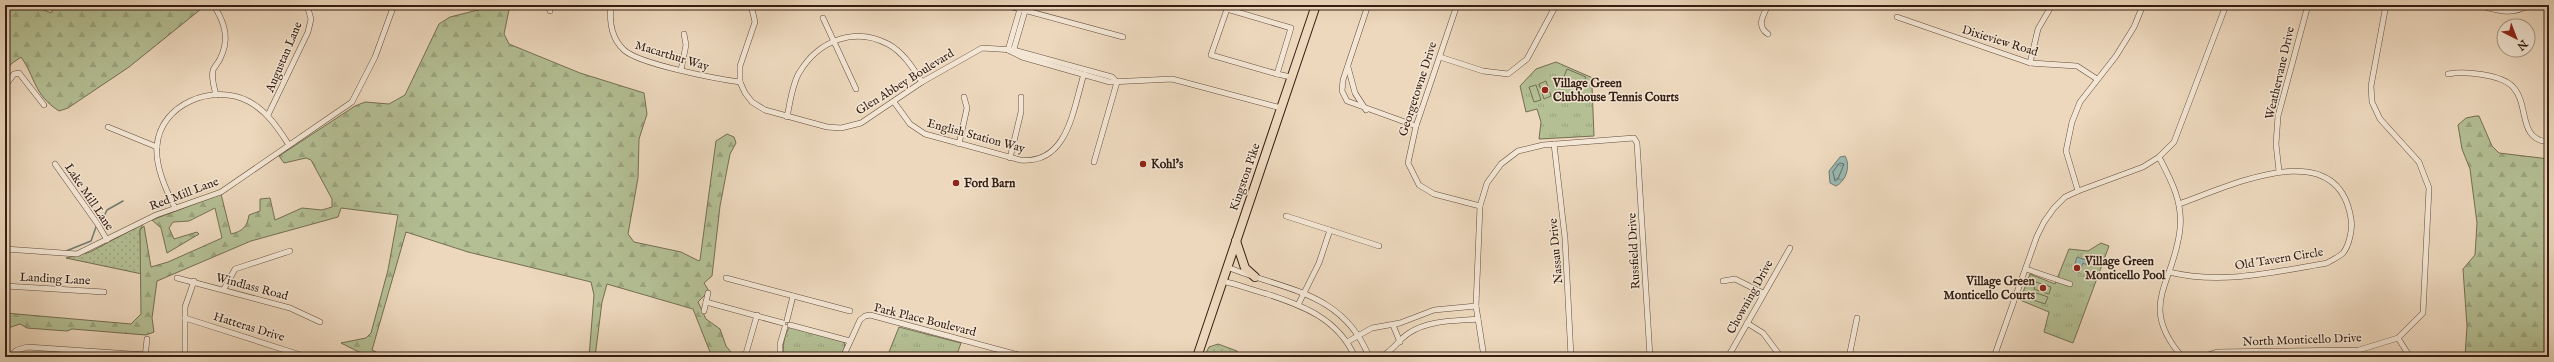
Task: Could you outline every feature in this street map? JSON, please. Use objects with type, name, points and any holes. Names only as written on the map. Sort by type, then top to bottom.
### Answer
[{"type":"main road","name":"Kingston Pike","points":[[1197,357],[1316,5]]},
{"type":"main road","points":[[1236,241],[1245,268],[1256,276]]},
{"type":"street","name":"Augustan Lane","points":[[268,115],[308,32],[311,19],[307,5]]},
{"type":"street","name":"Red Mill Lane","points":[[5,249],[25,248],[72,255],[84,252],[141,222],[221,192],[352,102],[375,56],[394,5]]},
{"type":"street","points":[[548,5],[550,11]]},
{"type":"street","name":"Macarthur Way","points":[[611,5],[610,23],[614,38],[625,51],[638,58],[708,78],[740,82]]},
{"type":"street","points":[[740,82],[740,66],[755,22],[751,5]]},
{"type":"street","points":[[1005,5],[1122,37]]},
{"type":"street","points":[[1368,5],[1343,80],[1342,91],[1347,102],[1416,126]]},
{"type":"street","name":"Georgetowne Drive","points":[[1457,5],[1416,126],[1408,163],[1419,185],[1434,194],[1480,206]]},
{"type":"street","points":[[1440,56],[1483,71],[1508,74],[1527,59],[1556,5]]},
{"type":"street","points":[[1768,5],[1761,25],[1763,31],[1768,34]]},
{"type":"street","points":[[2030,63],[2038,29],[2052,5]]},
{"type":"street","points":[[2078,190],[2066,151],[2072,122],[2080,102],[2116,56],[2134,27],[2143,5]]},
{"type":"street","points":[[1994,357],[2044,222],[2065,198],[2078,190],[2143,167],[2159,157],[2174,142],[2226,5]]},
{"type":"street","name":"Weathervane Drive","points":[[2278,171],[2276,144],[2278,116],[2308,5]]},
{"type":"street","name":"North Monticello Drive","points":[[2202,357],[2217,352],[2359,350],[2398,338],[2423,314],[2429,188],[2419,162],[2380,119],[2372,102],[2371,86],[2386,5]]},
{"type":"street","points":[[2478,5],[2508,12],[2521,10],[2529,5]]},
{"type":"street","points":[[216,9],[224,22],[226,40],[212,79],[216,95]]},
{"type":"street","points":[[1277,74],[1291,28],[1227,9],[1211,55],[1277,74],[1291,77]]},
{"type":"street","points":[[1012,51],[1022,10]]},
{"type":"street","name":"Dixieview Road","points":[[1897,17],[2030,63],[2077,66],[2097,79]]},
{"type":"street","points":[[822,18],[856,90]]},
{"type":"street","points":[[681,70],[686,45],[684,34]]},
{"type":"street","points":[[787,117],[799,74],[819,49],[842,37],[855,35],[888,44],[904,56],[922,82]]},
{"type":"street","name":"Glen Abbey Boulevard","points":[[740,82],[756,105],[787,117],[840,128],[860,123],[894,102],[922,82],[982,48],[1012,51],[1112,77],[1117,82]]},
{"type":"street","name":"Glen Abbey Boulevard","points":[[1012,51],[1084,74],[1117,82],[1172,79],[1281,108]]},
{"type":"street","points":[[1348,67],[1355,93],[1367,110]]},
{"type":"street","points":[[2448,74],[2463,72],[2506,82],[2519,96],[2530,134],[2538,140],[2549,142]]},
{"type":"street","points":[[5,86],[14,74],[20,74],[44,105]]},
{"type":"street","name":"English Station Way","points":[[894,102],[906,119],[920,132],[1010,158],[1036,160],[1050,154],[1059,146],[1066,132],[1084,74]]},
{"type":"street","points":[[1094,162],[1117,82]]},
{"type":"street","points":[[175,208],[159,165],[157,147],[159,134],[166,121],[180,105],[197,98],[216,95],[233,95],[249,102],[268,115],[289,145]]},
{"type":"street","points":[[959,144],[967,108],[964,97]]},
{"type":"street","points":[[1010,158],[1021,112],[1021,97]]},
{"type":"street","points":[[108,127],[157,147]]},
{"type":"street","name":"Russfield Drive","points":[[1554,144],[1634,138],[1637,143],[1650,357]]},
{"type":"street","points":[[1484,357],[1476,306],[1480,206],[1487,183],[1501,164],[1518,151],[1554,144]]},
{"type":"street","name":"Nassau Drive","points":[[1554,144],[1565,238],[1571,357]]},
{"type":"street","points":[[2159,157],[2175,186],[2179,204],[2180,229],[2160,305],[2159,320],[2169,342],[2182,357]]},
{"type":"street","name":"Lake Mill Lane","points":[[55,164],[98,223],[107,240]]},
{"type":"street","name":"Old Tavern Circle","points":[[2169,272],[2193,278],[2215,279],[2327,263],[2343,253],[2352,224],[2345,198],[2336,185],[2311,171],[2278,171],[2179,204]]},
{"type":"street","points":[[1286,216],[1379,246]]},
{"type":"street","points":[[1298,305],[1319,263],[1330,230]]},
{"type":"street","name":"Chowning Drive","points":[[1728,357],[1748,323],[1763,293],[1790,248]]},
{"type":"street","points":[[224,289],[235,269],[290,251]]},
{"type":"street","points":[[1227,267],[1305,293],[1329,305],[1358,335],[1369,357]]},
{"type":"street","points":[[2026,269],[2070,284]]},
{"type":"street","name":"Windlass Road","points":[[177,278],[194,281],[290,308],[320,322]]},
{"type":"street","points":[[726,278],[850,311]]},
{"type":"street","points":[[1723,282],[1735,279],[1763,293]]},
{"type":"street","points":[[185,357],[184,318],[194,281]]},
{"type":"street","points":[[1222,281],[1298,305],[1323,318],[1347,342],[1354,357]]},
{"type":"street","name":"Landing Lane","points":[[5,286],[104,292]]},
{"type":"street","points":[[704,311],[708,293]]},
{"type":"street","points":[[780,357],[780,344],[793,296]]},
{"type":"street","points":[[706,302],[850,341]]},
{"type":"street","points":[[1347,342],[1358,335],[1381,325],[1393,325],[1434,310],[1476,306]]},
{"type":"street","points":[[744,357],[757,315]]},
{"type":"street","name":"Park Place Boulevard","points":[[843,357],[862,318],[870,315],[1026,357]]},
{"type":"street","name":"Hatteras Drive","points":[[184,318],[307,357]]},
{"type":"street","points":[[1849,357],[1857,318]]},
{"type":"street","points":[[1381,357],[1390,352],[1408,334],[1435,323],[1478,319]]},
{"type":"street","points":[[1748,323],[1762,333],[1781,357]]},
{"type":"street","points":[[1393,325],[1400,342]]},
{"type":"street","points":[[2398,338],[2410,357]]},
{"type":"street","points":[[8,357],[17,350],[27,347],[146,356],[147,339]]},
{"type":"green space","points":[[5,5],[32,5],[51,13],[55,5],[206,5],[129,67],[68,108],[59,111],[44,98],[21,57],[11,64],[5,73]]},
{"type":"green space","points":[[498,5],[510,5],[504,34],[509,44],[580,73],[644,93],[647,114],[639,139],[638,178],[628,234],[634,242],[681,252],[699,261],[700,260],[716,141],[727,134],[734,137],[736,143],[730,154],[720,206],[712,276],[704,283],[709,291],[698,302],[706,319],[720,329],[726,346],[735,357],[712,357],[693,309],[607,284],[602,302],[595,357],[589,357],[594,295],[591,282],[468,252],[406,232],[372,350],[386,357],[369,357],[341,343],[366,338],[371,333],[388,270],[398,215],[341,208],[338,217],[251,241],[157,281],[152,318],[154,332],[146,335],[72,329],[67,331],[27,328],[20,324],[5,329],[5,313],[131,324],[141,314],[140,230],[144,226],[151,267],[168,262],[222,238],[215,208],[189,221],[173,222],[169,228],[174,239],[197,232],[199,234],[167,253],[161,228],[152,220],[221,194],[231,234],[244,228],[249,215],[260,211],[260,199],[270,198],[275,220],[302,208],[322,210],[332,207],[332,199],[311,160],[306,158],[284,163],[279,156],[355,106],[365,102],[389,104],[405,95],[439,24],[450,17]]},
{"type":"green space","points":[[1556,62],[1595,79],[1592,86],[1594,136],[1539,139],[1541,122],[1537,109],[1526,112],[1520,86],[1536,69]]},
{"type":"green space","points":[[1567,69],[1586,77],[1582,87],[1563,79]]},
{"type":"green space","name":"Village Green Clubhouse Tennis Courts","points":[[1546,81],[1551,96],[1544,99],[1539,84]]},
{"type":"green space","name":"Village Green Clubhouse Tennis Courts","points":[[1536,85],[1541,100],[1534,102],[1529,87]]},
{"type":"green space","points":[[2479,116],[2492,146],[2499,153],[2549,159],[2549,357],[2465,357],[2467,326],[2463,269],[2475,255],[2477,223],[2470,169],[2462,149],[2458,125],[2466,118]]},
{"type":"green space","points":[[143,224],[140,230],[142,274],[66,258],[90,252]]},
{"type":"green space","points":[[2101,243],[2109,246],[2073,343],[2044,332],[2049,312],[2020,300],[2030,274],[2055,284],[2069,249],[2088,251]]},
{"type":"green space","name":"Village Green Monticello Courts","points":[[2036,282],[2051,287],[2049,294],[2034,289]]},
{"type":"green space","name":"Village Green Monticello Courts","points":[[2033,292],[2048,297],[2045,304],[2030,299]]},
{"type":"green space","points":[[790,327],[844,342],[845,347],[840,357],[784,357],[784,341],[786,333]]},
{"type":"green space","points":[[899,327],[961,343],[956,357],[887,357]]},
{"type":"green space","points":[[1218,344],[1237,351],[1239,357],[1204,357],[1209,347]]},
{"type":"water","points":[[1845,156],[1848,164],[1845,177],[1840,184],[1836,186],[1830,183],[1829,171],[1840,157]]},
{"type":"water","name":"Village Green Monticello Pool","points":[[2077,257],[2089,261],[2087,265],[2083,263],[2079,273],[2073,271]]},
{"type":"waterway","points":[[101,223],[107,210],[123,201]]},
{"type":"waterway","points":[[66,251],[91,241],[96,227]]},
{"type":"place","name":"Village Green Clubhouse Tennis Courts","points":[[1545,90]]},
{"type":"place","name":"Kohl's","points":[[1143,164]]},
{"type":"place","name":"Ford Barn","points":[[956,183]]},
{"type":"place","name":"Village Green Monticello Pool","points":[[2077,268]]},
{"type":"place","name":"Village Green Monticello Courts","points":[[2043,288]]}]
